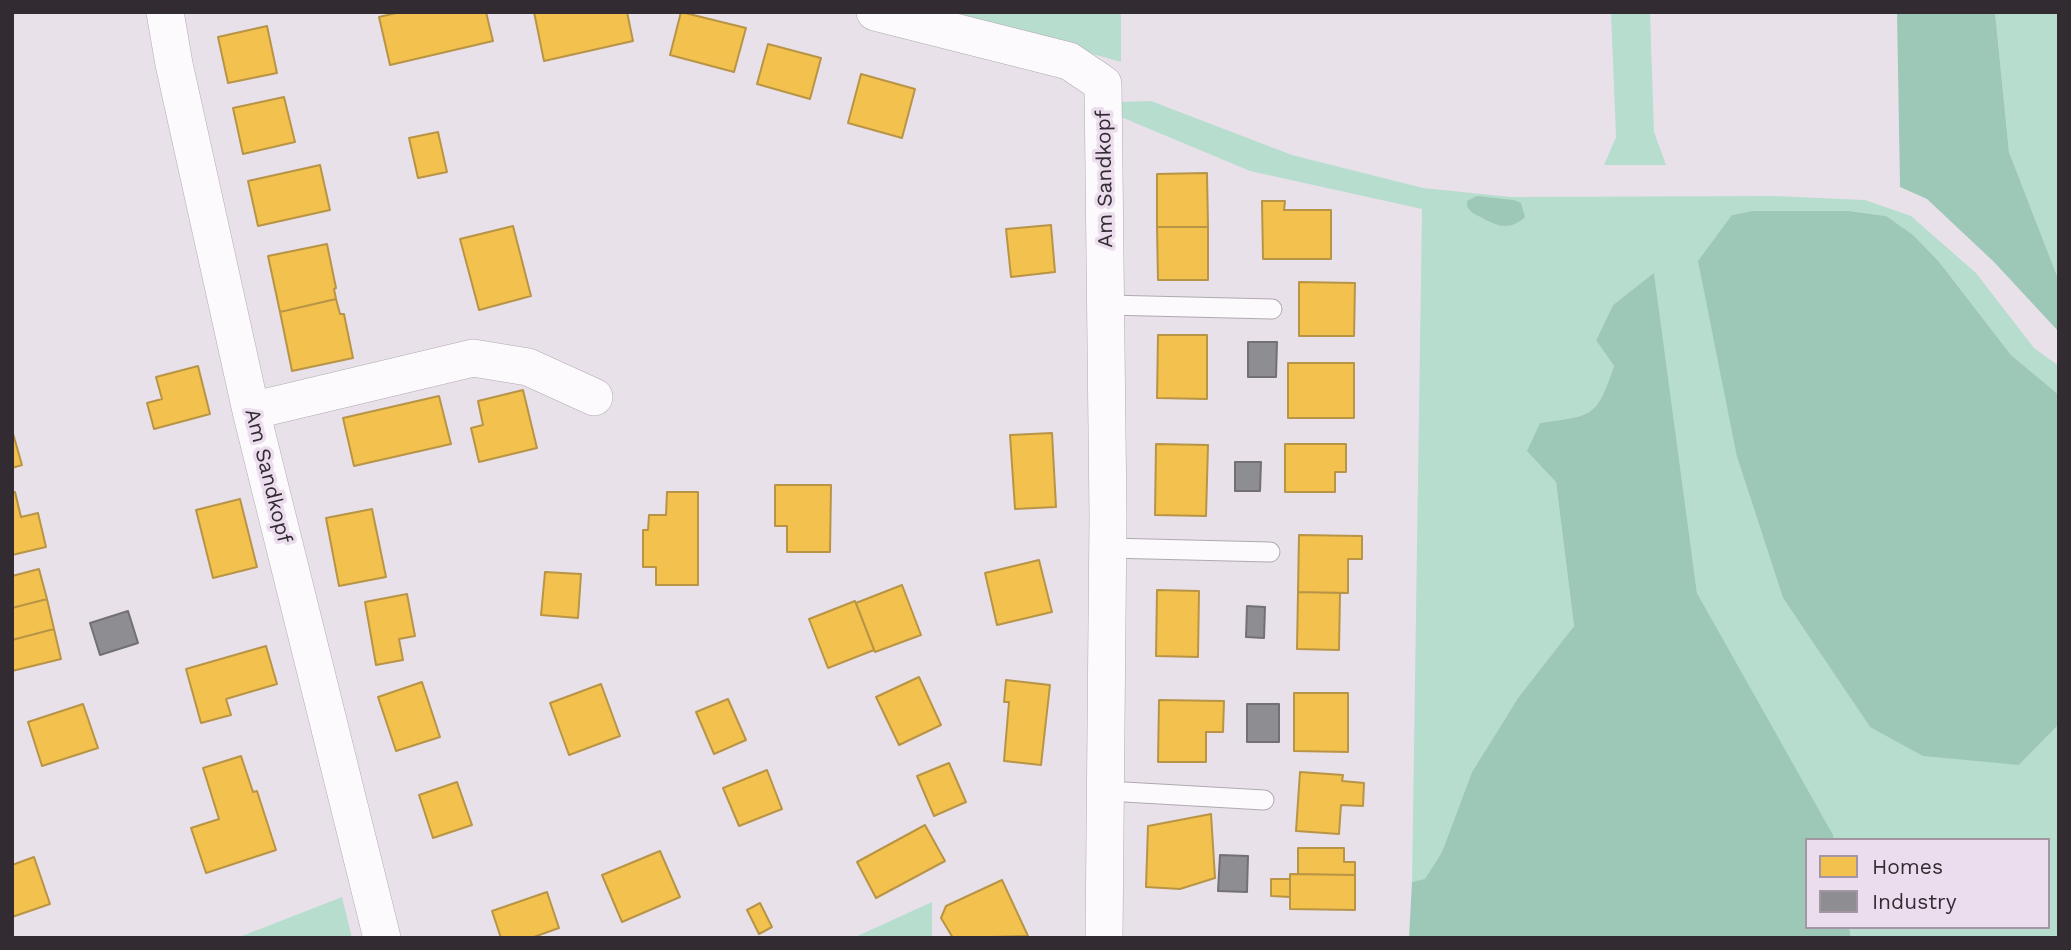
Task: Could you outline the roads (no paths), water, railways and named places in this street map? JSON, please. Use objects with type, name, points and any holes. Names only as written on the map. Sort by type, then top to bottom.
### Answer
[{"type":"street","name":"Am Sandkopf","points":[[165,12],[174,64],[251,411],[382,938]]},
{"type":"street","name":"Am Sandkopf","points":[[875,12],[1069,61],[1103,85],[1108,548],[1104,938]]},
{"type":"street","points":[[251,411],[473,358],[528,367],[594,397]]},
{"type":"lane","points":[[1107,305],[1272,309]]},
{"type":"lane","points":[[1108,548],[1270,552]]},
{"type":"lane","points":[[1107,790],[1264,800]]}]
